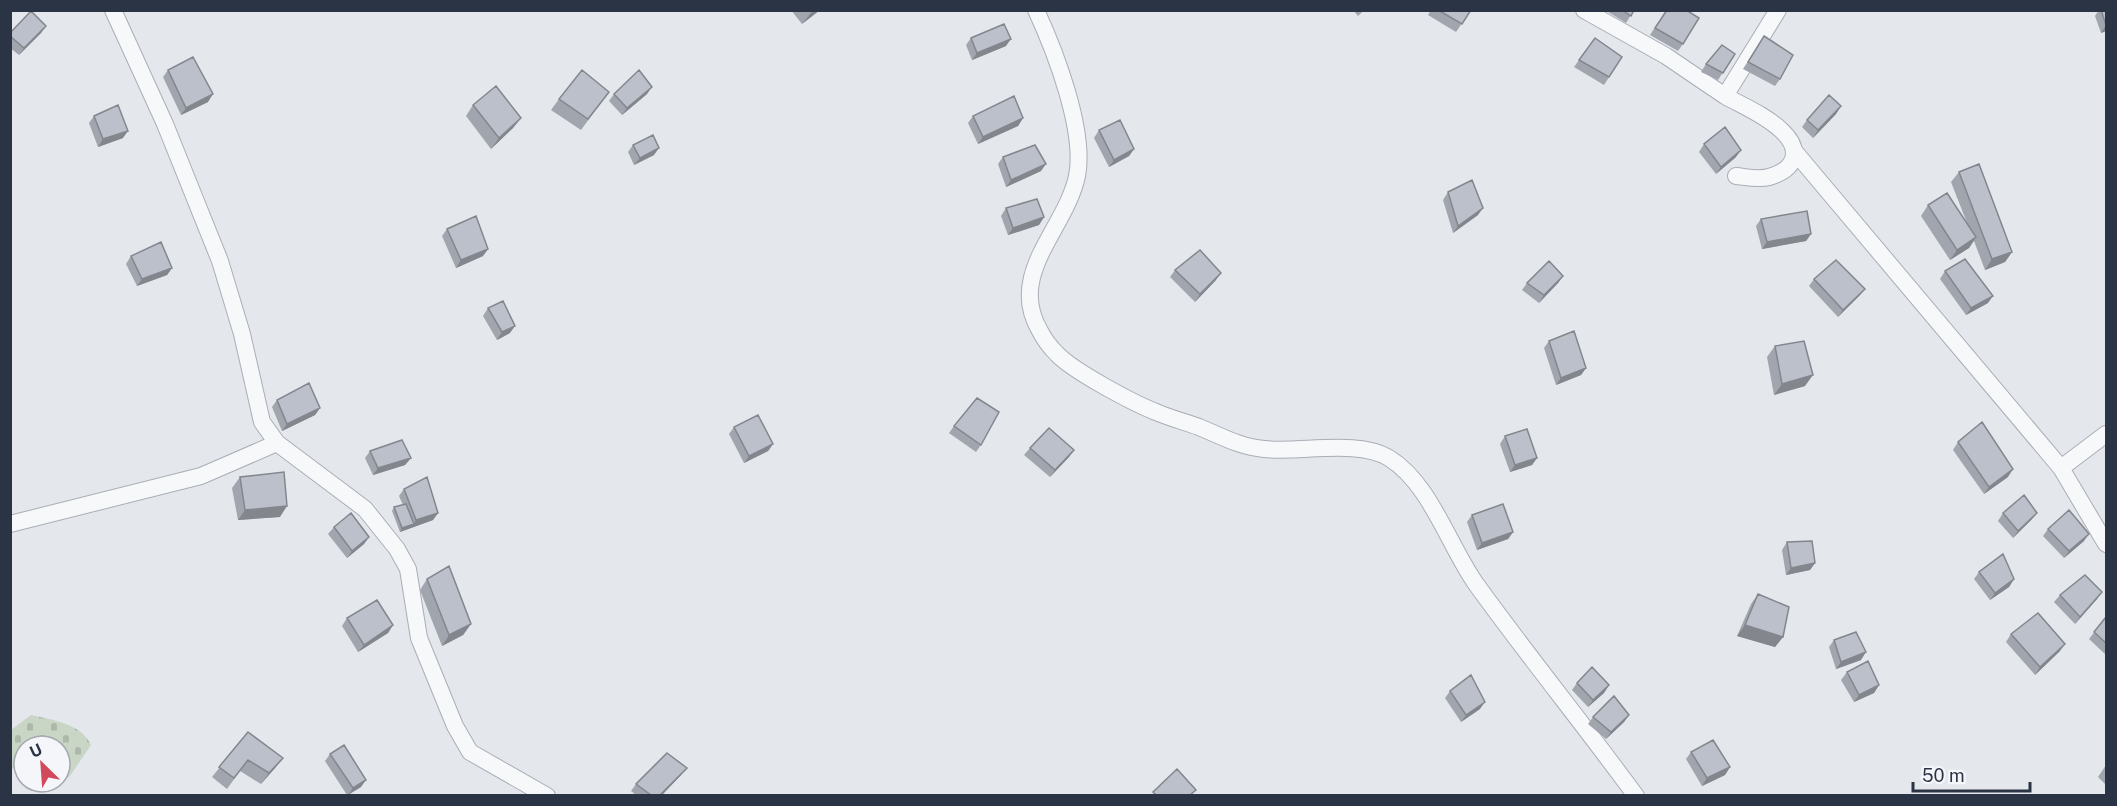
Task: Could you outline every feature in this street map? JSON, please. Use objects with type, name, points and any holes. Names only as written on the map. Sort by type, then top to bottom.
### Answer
[{"type":"street","points":[[113,10],[165,124],[220,261],[242,334],[262,422],[277,443],[365,509],[397,549],[408,569],[418,638],[455,726],[470,752],[547,795]]},
{"type":"street","points":[[1036,10],[1052,43],[1063,78],[1077,150],[1077,177],[1036,261],[1029,291],[1031,309],[1039,330],[1058,355],[1154,412],[1200,428],[1225,440],[1263,449],[1360,448],[1386,456],[1405,469],[1419,488],[1475,582],[1636,795]]},
{"type":"street","points":[[1584,10],[1666,56],[1725,96],[1780,129],[1792,142],[1795,152],[2061,468],[2106,544]]},
{"type":"street","points":[[1725,96],[1778,10]]},
{"type":"street","points":[[1736,176],[1767,178],[1784,171],[1793,161],[1795,152]]},
{"type":"street","points":[[2061,468],[2106,434]]},
{"type":"street","points":[[10,524],[201,476],[277,443]]},
{"type":"green space","points":[[31,715],[73,727],[91,745],[72,773],[72,734],[12,734],[12,768],[11,730]]},
{"type":"building","points":[[1438,10],[1471,10],[1462,24]]},
{"type":"building","points":[[1622,10],[1634,10],[1631,16]]},
{"type":"building","points":[[1667,10],[1686,10],[1699,18],[1683,44],[1655,28]]},
{"type":"building","points":[[2101,10],[2106,10],[2106,25]]},
{"type":"building","points":[[31,11],[46,26],[24,48],[10,36],[10,33]]},
{"type":"building","points":[[1004,24],[1011,39],[977,53],[971,38]]},
{"type":"building","points":[[1764,36],[1793,55],[1780,79],[1748,62]]},
{"type":"building","points":[[1595,38],[1622,57],[1609,77],[1579,60]]},
{"type":"building","points":[[1722,45],[1735,54],[1723,73],[1706,64]]},
{"type":"building","points":[[193,57],[213,94],[186,108],[168,70]]},
{"type":"building","points":[[582,70],[609,92],[588,119],[559,99]]},
{"type":"building","points":[[639,70],[652,87],[627,108],[614,94]]},
{"type":"building","points":[[496,86],[521,118],[499,138],[473,105]]},
{"type":"building","points":[[1829,95],[1841,106],[1818,130],[1807,120]]},
{"type":"building","points":[[1014,96],[1023,118],[983,137],[973,116]]},
{"type":"building","points":[[118,105],[128,131],[103,139],[94,116]]},
{"type":"building","points":[[1120,120],[1134,149],[1114,160],[1099,130]]},
{"type":"building","points":[[1725,127],[1741,150],[1721,167],[1704,144]]},
{"type":"building","points":[[653,135],[659,148],[640,158],[633,145]]},
{"type":"building","points":[[1035,145],[1046,164],[1011,180],[1003,157]]},
{"type":"building","points":[[1979,164],[2012,252],[1992,259],[1959,172]]},
{"type":"building","points":[[1472,180],[1483,208],[1458,226],[1448,192]]},
{"type":"building","points":[[1947,193],[1976,237],[1957,250],[1928,205]]},
{"type":"building","points":[[1037,199],[1044,217],[1013,228],[1006,208]]},
{"type":"building","points":[[1807,211],[1811,234],[1767,242],[1761,219]]},
{"type":"building","points":[[476,216],[488,249],[461,260],[447,229]]},
{"type":"building","points":[[161,242],[172,268],[142,279],[131,256]]},
{"type":"building","points":[[1200,250],[1221,273],[1200,294],[1175,270]]},
{"type":"building","points":[[1965,259],[1993,296],[1971,308],[1945,271]]},
{"type":"building","points":[[1836,260],[1865,289],[1843,310],[1814,279]]},
{"type":"building","points":[[1549,261],[1563,276],[1544,295],[1527,283]]},
{"type":"building","points":[[503,301],[515,326],[502,332],[488,308]]},
{"type":"building","points":[[1574,331],[1586,368],[1561,378],[1549,341]]},
{"type":"building","points":[[1804,341],[1813,375],[1782,384],[1775,346]]},
{"type":"building","points":[[309,383],[320,408],[287,424],[277,400]]},
{"type":"building","points":[[977,398],[999,412],[981,445],[954,426]]},
{"type":"building","points":[[758,415],[773,444],[749,456],[734,427]]},
{"type":"building","points":[[1982,422],[2013,469],[1989,487],[1958,442]]},
{"type":"building","points":[[1049,428],[1074,450],[1055,470],[1030,448]]},
{"type":"building","points":[[1527,429],[1537,458],[1515,465],[1505,436]]},
{"type":"building","points":[[402,440],[411,458],[378,468],[370,451]]},
{"type":"building","points":[[284,472],[287,506],[245,510],[240,477]]},
{"type":"building","points":[[427,477],[438,513],[416,520],[404,489]]},
{"type":"building","points":[[2024,495],[2037,513],[2018,531],[2003,513]]},
{"type":"building","points":[[406,504],[414,524],[402,528],[394,507]]},
{"type":"building","points":[[1503,504],[1513,532],[1482,543],[1472,515]]},
{"type":"building","points":[[2069,510],[2089,534],[2069,551],[2048,529]]},
{"type":"building","points":[[351,513],[369,537],[352,551],[334,527]]},
{"type":"building","points":[[1812,541],[1815,563],[1791,568],[1787,542]]},
{"type":"building","points":[[2003,554],[2014,579],[1995,593],[1979,572]]},
{"type":"building","points":[[449,566],[471,624],[449,635],[427,579]]},
{"type":"building","points":[[2085,575],[2102,592],[2080,617],[2060,595]]},
{"type":"building","points":[[1758,594],[1789,607],[1783,637],[1745,625]]},
{"type":"building","points":[[377,600],[393,625],[364,645],[347,618]]},
{"type":"building","points":[[2038,613],[2065,644],[2040,667],[2011,634]]},
{"type":"building","points":[[2106,617],[2106,643],[2094,632]]},
{"type":"building","points":[[1856,632],[1866,652],[1841,662],[1834,640]]},
{"type":"building","points":[[1868,661],[1879,685],[1859,695],[1847,672]]},
{"type":"building","points":[[1592,667],[1609,685],[1593,700],[1577,683]]},
{"type":"building","points":[[1471,675],[1485,702],[1466,715],[1450,691]]},
{"type":"building","points":[[1614,696],[1629,715],[1611,732],[1593,717]]},
{"type":"building","points":[[248,732],[283,758],[269,773],[248,760],[234,778],[219,767]]},
{"type":"building","points":[[1713,740],[1730,767],[1707,778],[1691,752]]},
{"type":"building","points":[[344,745],[366,780],[353,788],[330,754]]},
{"type":"building","points":[[667,753],[687,768],[660,795],[651,795],[636,784]]},
{"type":"building","points":[[1177,769],[1196,790],[1190,795],[1156,795],[1153,792]]}]
